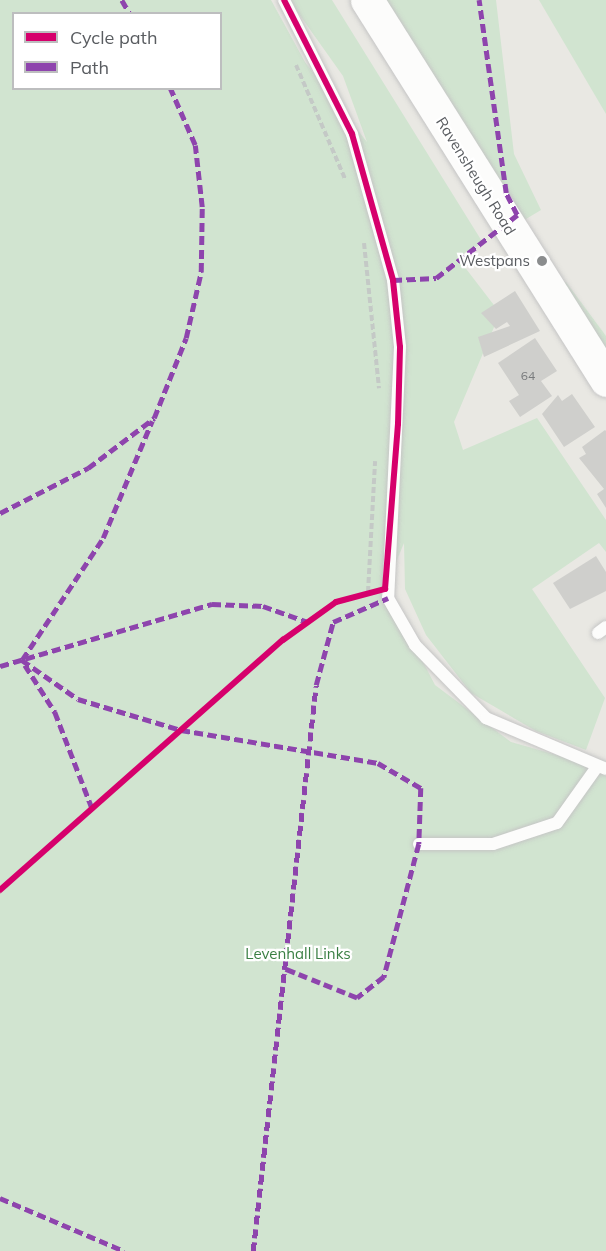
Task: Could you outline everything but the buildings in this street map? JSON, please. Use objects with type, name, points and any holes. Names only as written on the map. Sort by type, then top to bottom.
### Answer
[{"type":"main road","name":"Ravensheugh Road","points":[[367,0],[606,380]]},
{"type":"lane","points":[[284,0],[352,134],[393,280],[400,347],[398,424],[385,589],[415,645],[486,718],[602,768],[557,823],[493,844],[419,844]]},
{"type":"path","points":[[291,54],[346,182]]},
{"type":"path","points":[[363,237],[379,397]]},
{"type":"path","points":[[368,592],[376,455]]},
{"type":"path","points":[[357,595],[385,589]]},
{"type":"green space","name":"Levenhall Links","points":[[0,0],[271,0],[305,62],[367,142],[343,76],[289,0],[332,0],[483,243],[457,257],[500,313],[454,422],[463,450],[537,418],[606,520],[606,552],[599,543],[532,589],[605,698],[586,750],[536,731],[471,693],[426,635],[405,589],[404,543],[385,589],[435,685],[511,742],[606,769],[606,1251],[0,1251]]},
{"type":"green space","points":[[386,0],[496,0],[514,154],[541,210],[516,225]]},
{"type":"green space","points":[[539,0],[606,0],[606,114]]},
{"type":"green space","points":[[566,282],[606,336],[606,367],[555,288]]},
{"type":"marked path","points":[[122,0],[129,12]]},
{"type":"marked path","points":[[393,280],[436,278],[517,215],[506,193],[479,0]]},
{"type":"marked path","points":[[0,513],[88,468],[154,418],[186,338],[201,272],[202,207],[195,145],[171,90]]},
{"type":"marked path","points":[[22,660],[103,538],[152,421]]},
{"type":"marked path","points":[[253,1251],[316,685],[333,622],[388,598]]},
{"type":"marked path","points":[[0,666],[212,604],[263,606],[308,622]]},
{"type":"marked path","points":[[22,660],[78,699],[181,730],[378,763],[421,788],[419,844],[384,977],[357,998],[285,969]]},
{"type":"marked path","points":[[25,665],[55,712],[92,808]]},
{"type":"marked path","points":[[0,1198],[124,1251]]},
{"type":"cycle path","points":[[0,890],[283,640],[336,602],[385,589],[398,424],[400,347],[393,280],[352,134],[284,0]]},
{"type":"place","name":"Westpans","points":[[542,261]]}]
